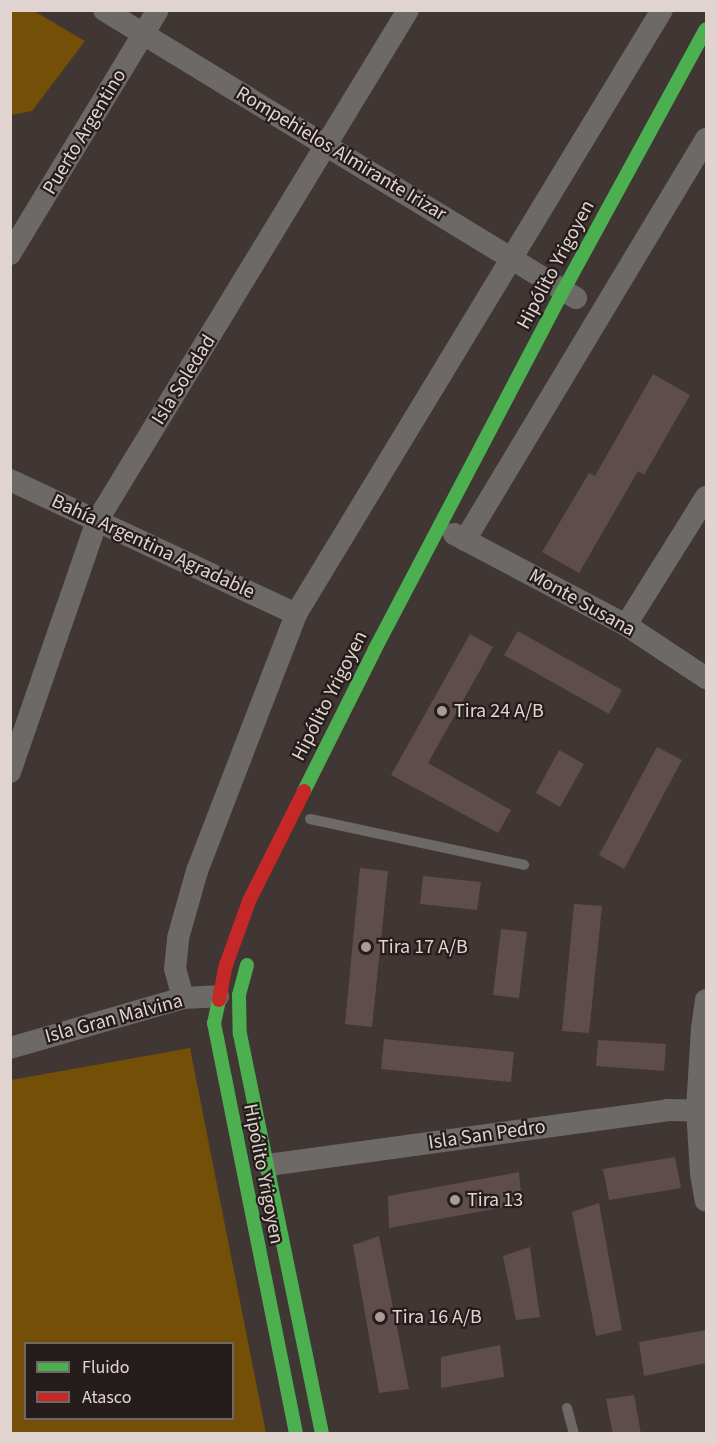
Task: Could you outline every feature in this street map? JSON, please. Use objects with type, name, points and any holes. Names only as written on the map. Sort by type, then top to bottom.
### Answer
[{"type":"main road","name":"Hipólito Yrigoyen","points":[[296,1434],[214,1023],[218,996],[249,901],[412,576],[574,297],[706,29]]},
{"type":"main road","name":"Hipólito Yrigoyen","points":[[252,950],[239,995],[240,1034],[322,1434]]},
{"type":"street","name":"Rompehielos Almirante Irizar","points":[[104,10],[574,297]]},
{"type":"street","name":"Puerto Argentino","points":[[10,254],[158,10]]},
{"type":"street","name":"Isla Soledad","points":[[10,772],[97,521],[408,10]]},
{"type":"street","points":[[183,998],[176,969],[178,938],[197,871],[296,614],[662,10]]},
{"type":"street","name":"Monte Susana","points":[[706,139],[457,534],[626,626],[706,678]]},
{"type":"street","name":"Bahía Argentina Agradable","points":[[10,480],[296,614]]},
{"type":"street","points":[[626,626],[706,496]]},
{"type":"street","name":"Isla Gran Malvina","points":[[10,1048],[183,998],[218,996]]},
{"type":"street","points":[[706,1000],[702,1028],[701,1174],[706,1201]]},
{"type":"street","name":"Isla San Pedro","points":[[268,1165],[667,1110],[702,1110]]},
{"type":"lane","points":[[310,818],[524,865]]},
{"type":"lane","points":[[567,1408],[574,1434]]},
{"type":"shaded area","points":[[11,10],[34,11],[85,41],[32,111],[11,115]]},
{"type":"shaded area","points":[[190,1048],[266,1433],[11,1433],[11,1080]]},
{"type":"building","points":[[653,374],[690,395],[644,475],[638,471],[579,573],[542,552],[589,473],[595,476]]},
{"type":"building","points":[[518,631],[622,690],[609,714],[504,655]]},
{"type":"building","name":"Tira 24 A/B","points":[[470,634],[493,647],[428,763],[511,810],[498,833],[391,775]]},
{"type":"building","points":[[657,747],[682,760],[624,869],[599,855]]},
{"type":"building","points":[[559,750],[584,764],[560,807],[536,793]]},
{"type":"building","name":"Tira 17 A/B","points":[[360,868],[388,871],[372,1027],[345,1024]]},
{"type":"building","points":[[423,876],[481,882],[477,910],[420,904]]},
{"type":"building","points":[[574,904],[602,906],[589,1033],[562,1031]]},
{"type":"building","points":[[501,929],[527,932],[519,998],[493,995]]},
{"type":"building","points":[[384,1039],[514,1052],[511,1082],[381,1069]]},
{"type":"building","points":[[598,1040],[666,1044],[664,1071],[596,1066]]},
{"type":"building","points":[[675,1157],[681,1188],[609,1200],[603,1169]]},
{"type":"building","name":"Tira 13","points":[[519,1172],[522,1204],[389,1228],[388,1196]]},
{"type":"building","points":[[599,1203],[622,1330],[596,1336],[572,1212]]},
{"type":"building","name":"Tira 16 A/B","points":[[379,1236],[409,1389],[379,1393],[353,1245]]},
{"type":"building","points":[[530,1247],[540,1317],[516,1320],[503,1256]]},
{"type":"building","points":[[706,1330],[706,1363],[644,1376],[639,1342]]},
{"type":"building","points":[[500,1345],[504,1377],[441,1388],[441,1357]]},
{"type":"building","points":[[634,1395],[641,1434],[613,1434],[606,1399]]},
{"type":"traffic: fast","points":[[304,791],[375,649],[563,291],[706,29]]},
{"type":"traffic: fast","points":[[247,965],[239,995],[240,1034],[322,1434]]},
{"type":"traffic: fast","points":[[219,1000],[214,1023],[296,1434]]},
{"type":"traffic: jam","points":[[219,1000],[226,965],[249,901],[304,791]]},
{"type":"place","name":"Tira 24 A/B","points":[[442,711]]},
{"type":"place","name":"Tira 17 A/B","points":[[366,947]]},
{"type":"place","name":"Tira 13","points":[[455,1200]]},
{"type":"place","name":"Tira 16 A/B","points":[[380,1317]]}]
